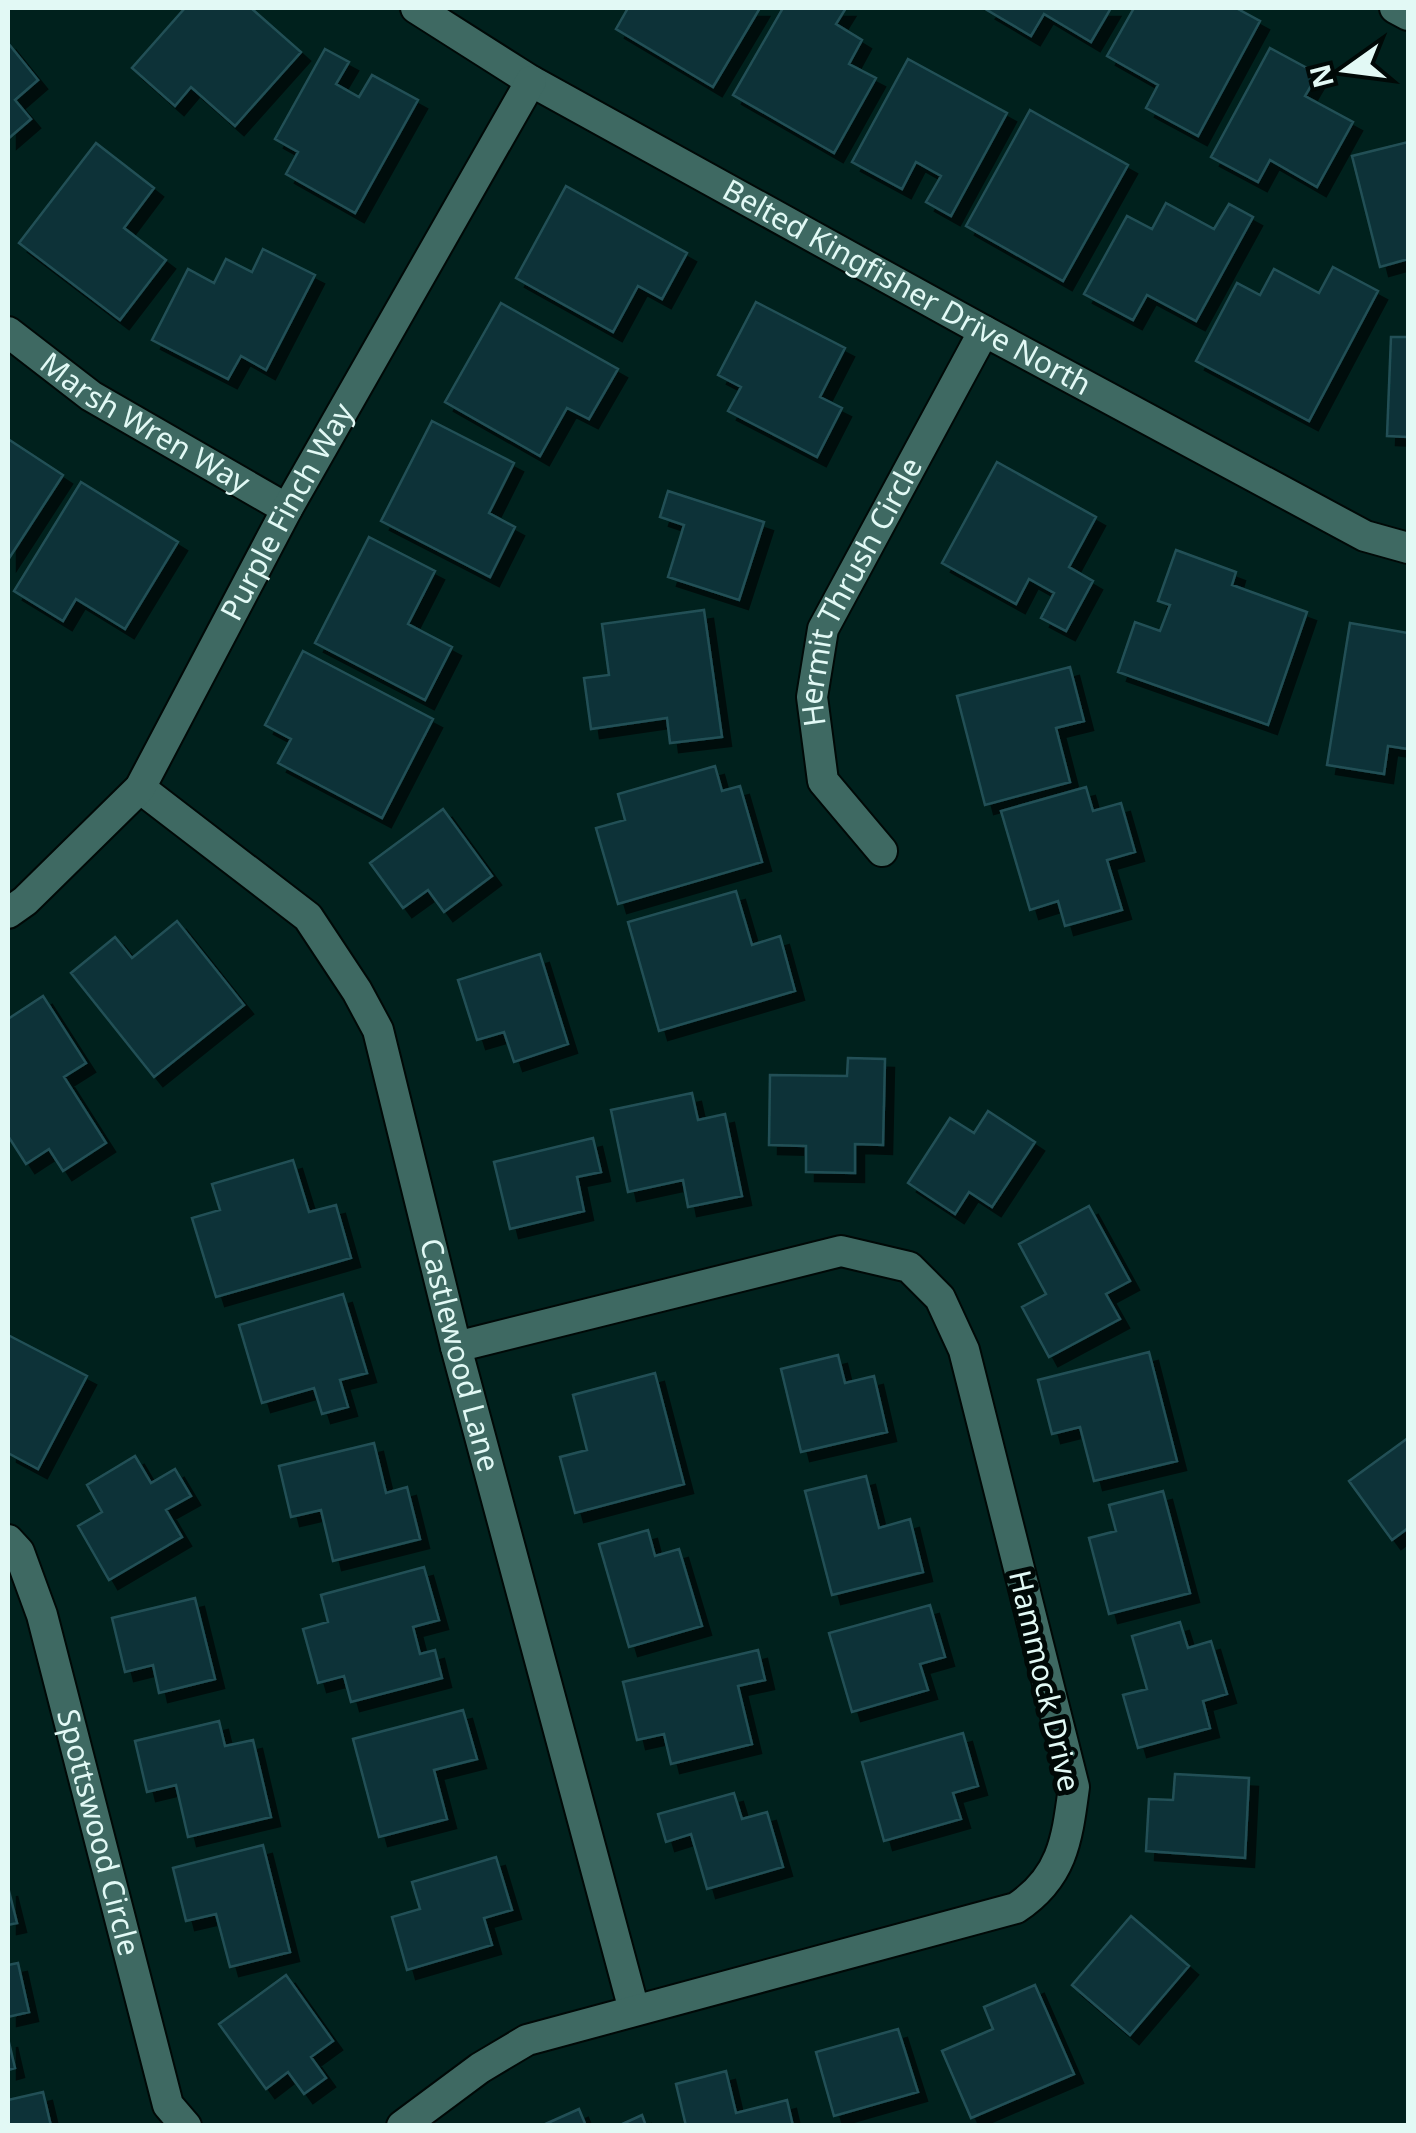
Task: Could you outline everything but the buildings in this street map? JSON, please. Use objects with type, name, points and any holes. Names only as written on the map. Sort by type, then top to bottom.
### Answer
[{"type":"street","name":"Belted Kingfisher Drive North","points":[[416,8],[531,80],[984,331],[1365,536],[1408,548]]},
{"type":"street","points":[[1395,8],[1408,15]]},
{"type":"street","name":"Purple Finch Way","points":[[8,913],[140,788],[287,508],[531,80]]},
{"type":"street","name":"Hermit Thrush Circle","points":[[882,852],[822,780],[812,698],[823,628],[984,331]]},
{"type":"street","name":"Marsh Wren Way","points":[[8,332],[91,396],[287,508]]},
{"type":"street","name":"Castlewood Lane","points":[[140,788],[308,917],[378,1030],[456,1347],[634,2010]]},
{"type":"street","name":"Hammock Drive","points":[[402,2126],[480,2068],[527,2040],[1016,1908],[1037,1894],[1050,1877],[1067,1840],[1074,1787],[964,1350],[940,1298],[909,1267],[841,1251],[456,1347]]},
{"type":"street","name":"Spottswood Circle","points":[[8,1540],[19,1552],[42,1615],[168,2105],[186,2126]]}]
